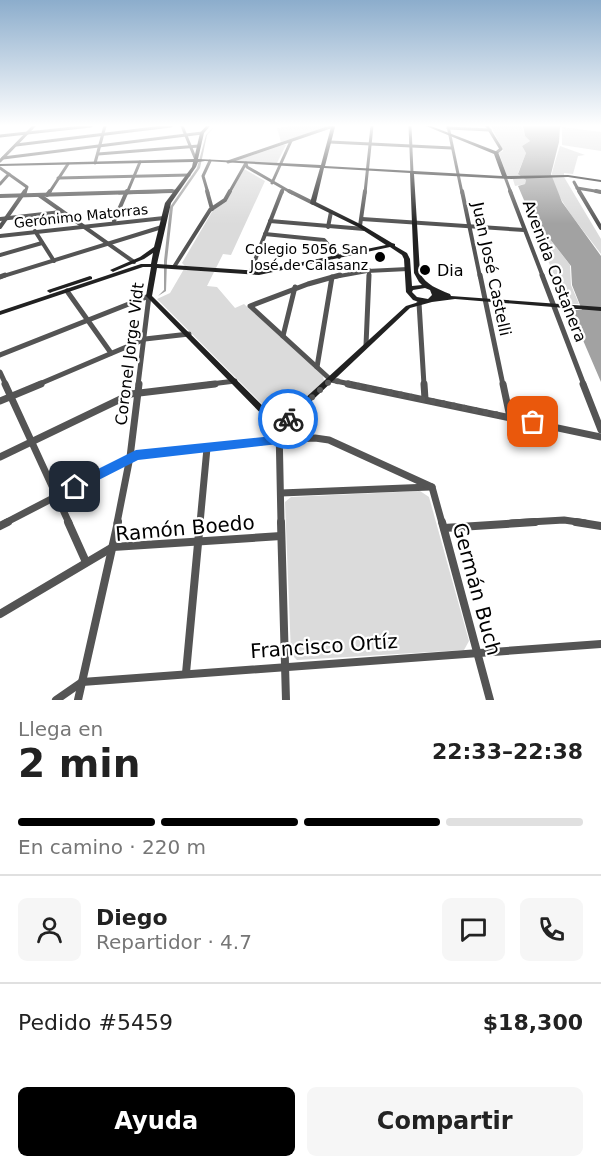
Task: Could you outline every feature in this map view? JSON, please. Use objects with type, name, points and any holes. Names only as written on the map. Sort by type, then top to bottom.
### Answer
[{"type":"street","points":[[1,163],[28,159]]},
{"type":"street","points":[[95,163],[96,159]]},
{"type":"street","points":[[228,162],[238,159]]},
{"type":"street","points":[[272,183],[283,159]]},
{"type":"street","points":[[313,203],[325,159]]},
{"type":"street","points":[[362,228],[368,159]]},
{"type":"street","points":[[409,292],[415,299],[431,300],[436,296],[417,273],[411,159]]},
{"type":"street","name":"Juan José Castelli","points":[[454,159],[510,417]]},
{"type":"street","name":"Avenida Costanera","points":[[498,159],[601,430]]},
{"type":"street","points":[[1,163],[68,164],[197,160],[513,178],[563,175],[601,181]]},
{"type":"street","name":"Coronel Jorge Vidt","points":[[78,700],[113,547],[130,457],[150,296],[151,263],[168,203],[197,160]]},
{"type":"street","points":[[210,161],[203,176],[212,209]]},
{"type":"street","points":[[114,221],[140,162]]},
{"type":"street","points":[[0,227],[27,187],[9,174],[1,163]]},
{"type":"street","points":[[169,266],[212,209],[225,200],[246,163]]},
{"type":"street","points":[[246,163],[247,167],[272,183],[362,228],[393,245],[407,257],[408,307]]},
{"type":"street","points":[[47,195],[68,164]]},
{"type":"street","points":[[0,184],[9,174]]},
{"type":"street","points":[[58,178],[189,175]]},
{"type":"street","points":[[574,182],[601,228]]},
{"type":"street","points":[[577,188],[601,192]]},
{"type":"street","points":[[250,273],[283,189]]},
{"type":"street","points":[[0,196],[25,193],[47,195],[176,191]]},
{"type":"street","points":[[39,195],[134,262],[259,273],[393,245]]},
{"type":"street","points":[[0,219],[61,212]]},
{"type":"street","points":[[328,227],[331,212]]},
{"type":"street","name":"Gerónimo Matorras","points":[[0,236],[114,221],[164,218]]},
{"type":"street","points":[[362,219],[524,230]]},
{"type":"street","points":[[270,221],[362,228]]},
{"type":"street","points":[[0,277],[162,227]]},
{"type":"street","points":[[35,231],[54,261]]},
{"type":"street","points":[[265,234],[324,240],[339,256]]},
{"type":"street","points":[[0,255],[42,243]]},
{"type":"street","points":[[0,308],[134,262],[157,248]]},
{"type":"street","points":[[145,257],[151,263]]},
{"type":"street","points":[[0,313],[151,263]]},
{"type":"street","points":[[408,269],[381,268],[332,277],[295,287],[250,306],[331,380],[601,437]]},
{"type":"street","points":[[366,345],[369,270]]},
{"type":"street","points":[[317,368],[332,277]]},
{"type":"street","points":[[409,292],[417,285],[455,297]]},
{"type":"street","points":[[283,336],[295,287]]},
{"type":"street","points":[[67,291],[111,353]]},
{"type":"street","points":[[0,355],[150,296],[279,427]]},
{"type":"street","points":[[286,700],[279,427],[408,307],[431,300],[455,297],[601,309]]},
{"type":"street","points":[[419,303],[425,399]]},
{"type":"street","points":[[0,401],[145,339],[189,334]]},
{"type":"street","points":[[0,372],[86,562]]},
{"type":"street","points":[[0,456],[139,391],[235,381]]},
{"type":"street","points":[[0,526],[130,457],[278,440],[315,438],[329,440],[432,487]]},
{"type":"street","points":[[186,673],[207,448]]},
{"type":"street","points":[[281,494],[432,487]]},
{"type":"street","name":"Germán Buch","points":[[432,487],[490,700]]},
{"type":"street","points":[[444,528],[564,520],[601,526]]},
{"type":"street","name":"Ramón Boedo","points":[[0,614],[113,547],[281,536]]},
{"type":"street","name":"Francisco Ortíz","points":[[56,700],[82,682],[601,644]]},
{"type":"shaded area","points":[[200,159],[202,159],[200,168],[173,207],[166,291],[158,296],[164,290],[164,261],[170,207],[197,168]]},
{"type":"shaded area","points":[[242,159],[279,159],[277,163],[235,161]]},
{"type":"shaded area","points":[[501,159],[524,159],[518,173],[526,180],[525,184],[515,186],[512,176],[507,176]]},
{"type":"shaded area","points":[[524,159],[555,159],[551,174],[562,202],[601,256],[601,382],[570,310],[582,310],[572,285],[571,266],[532,219],[518,186],[525,184],[526,180],[518,174]]},
{"type":"shaded area","points":[[556,159],[577,159],[573,174],[564,173],[564,177],[601,239],[601,254],[563,203],[553,181],[552,173]]},
{"type":"shaded area","points":[[244,169],[265,181],[231,255],[223,254],[216,268],[185,266],[182,263],[213,210],[226,202]]},
{"type":"shaded area","points":[[531,219],[539,225],[570,265],[571,285],[579,304],[566,304]]},
{"type":"shaded area","points":[[184,269],[214,272],[207,286],[217,287],[235,308],[244,304],[323,376],[324,381],[283,420],[278,420],[157,299],[170,293]]},
{"type":"shaded area","points":[[420,491],[429,497],[469,641],[464,650],[297,660],[291,654],[285,502],[291,497]]},
{"type":"way so far","points":[[288,419],[331,380],[533,422]]},
{"type":"place","name":"Colegio 5056 San José de Calasanz","points":[[380,257]]},
{"type":"place","name":"Dia","points":[[425,270]]},
{"type":"route","points":[[75,487],[136,455],[278,440],[279,427],[288,419]]}]
